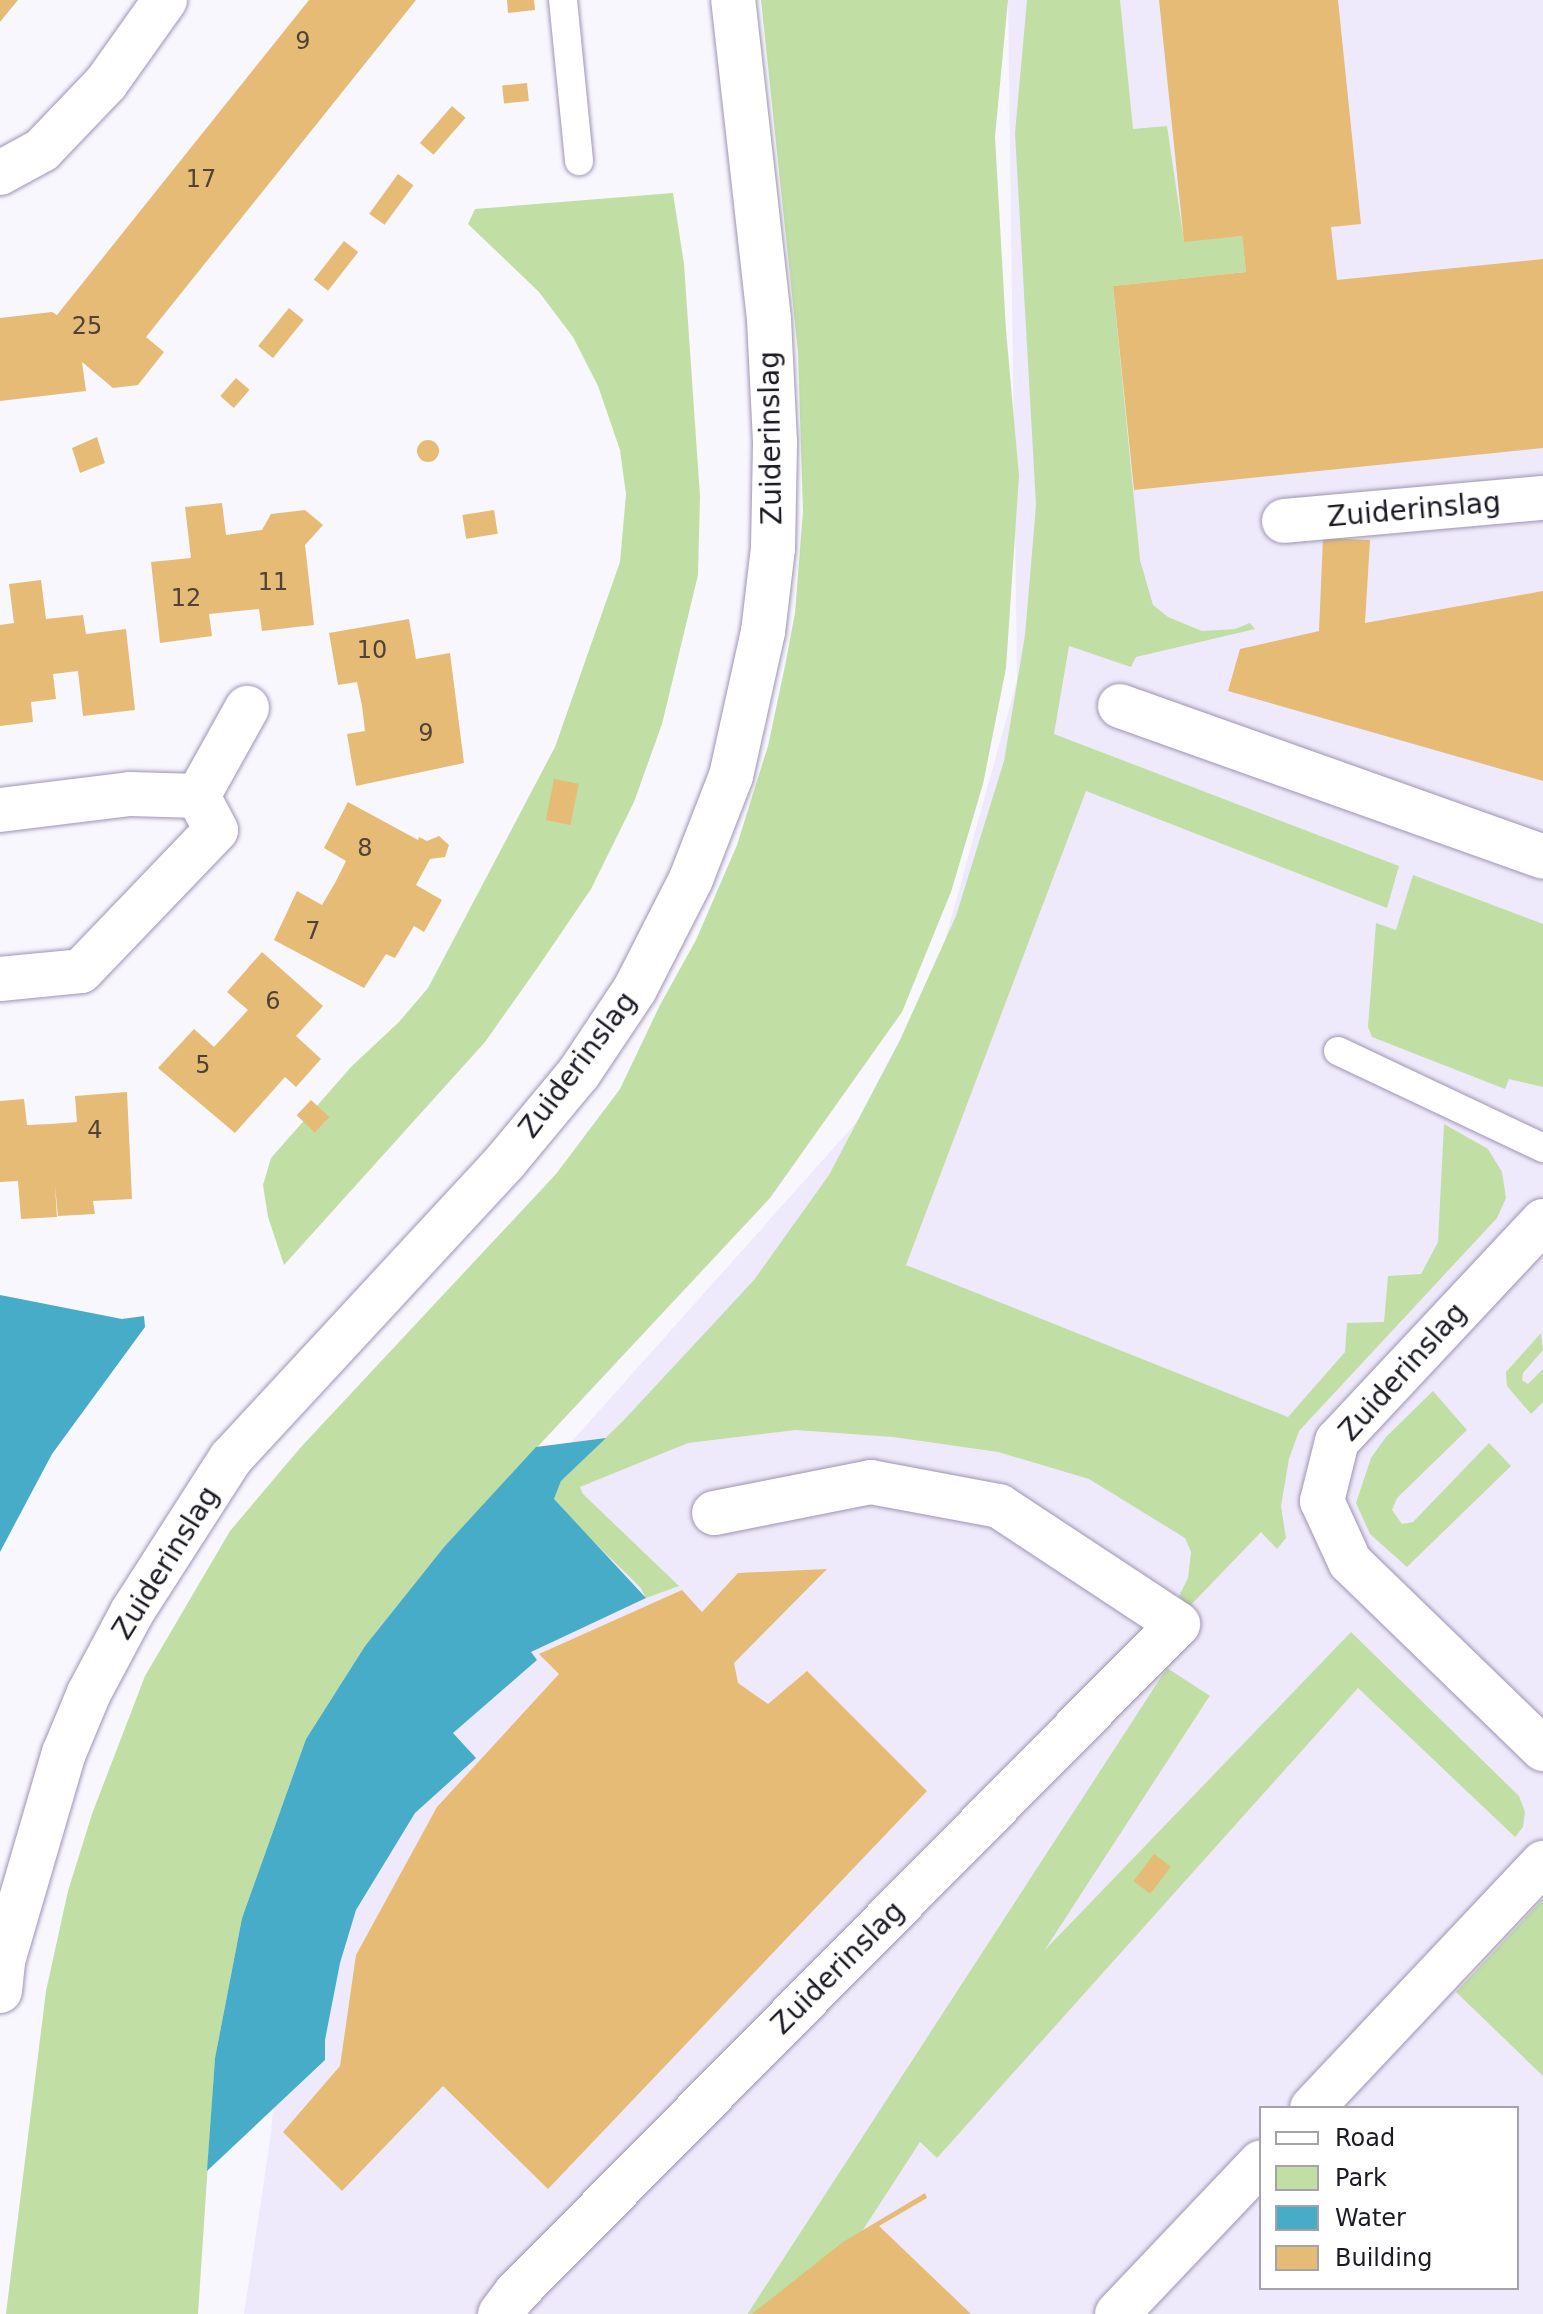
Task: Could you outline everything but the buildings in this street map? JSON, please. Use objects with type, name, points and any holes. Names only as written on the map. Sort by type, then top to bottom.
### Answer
[{"type":"street","points":[[0,173],[42,150],[106,83],[165,0]]},
{"type":"street","name":"Zuiderinslag","points":[[0,1991],[3,1961],[64,1753],[89,1693],[132,1612],[231,1458],[505,1162],[579,1073],[635,989],[691,879],[731,776],[763,632],[773,548],[775,442],[769,319],[733,0]]},
{"type":"street","name":"Zuiderinslag","points":[[1284,521],[1543,498]]},
{"type":"street","points":[[1120,706],[1543,857]]},
{"type":"street","points":[[198,796],[247,708]]},
{"type":"street","points":[[0,810],[130,794],[198,796]]},
{"type":"street","points":[[0,979],[81,971],[216,830],[198,796]]},
{"type":"street","name":"Zuiderinslag","points":[[1543,1221],[1337,1441],[1322,1501],[1350,1562],[1543,1749]]},
{"type":"street","name":"Zuiderinslag","points":[[500,2314],[516,2293],[1178,1624],[999,1506],[871,1482],[714,1513]]},
{"type":"street","points":[[1314,2106],[1543,1863]]},
{"type":"street","points":[[1117,2314],[1259,2164]]},
{"type":"lane","points":[[563,0],[579,161]]},
{"type":"lane","points":[[1338,1051],[1543,1148]]},
{"type":"shaded area","points":[[1008,0],[1543,0],[1543,2314],[244,2314],[271,2133],[286,1944],[523,1496],[912,1060],[1017,680]]},
{"type":"green space","points":[[761,0],[1008,0],[995,137],[1006,330],[1019,476],[1006,668],[983,784],[951,892],[902,1012],[770,1198],[444,1547],[365,1646],[306,1739],[242,1918],[215,2058],[198,2314],[6,2314],[46,1991],[68,1891],[92,1814],[145,1676],[230,1531],[301,1447],[556,1174],[620,1089],[660,1005],[696,940],[737,845],[768,746],[786,661],[795,613],[803,511],[798,352]]},
{"type":"green space","points":[[1027,0],[1120,0],[1133,129],[1167,126],[1184,241],[1242,236],[1246,272],[1113,286],[1140,560],[1153,605],[1168,617],[1202,631],[1235,629],[1250,623],[1255,629],[1136,657],[1131,667],[1069,646],[1054,734],[1399,866],[1387,908],[1086,791],[906,1265],[1288,1417],[1345,1352],[1347,1323],[1384,1322],[1388,1276],[1421,1274],[1438,1242],[1444,1124],[1488,1149],[1502,1172],[1506,1198],[1497,1218],[1299,1431],[1289,1459],[1281,1506],[1286,1538],[1277,1549],[1261,1532],[1189,1607],[1179,1596],[1188,1578],[1191,1552],[1185,1538],[1089,1479],[998,1452],[893,1437],[796,1430],[688,1443],[580,1487],[583,1494],[679,1586],[646,1598],[640,1587],[558,1507],[554,1499],[561,1481],[623,1421],[754,1280],[829,1175],[900,1040],[956,916],[1004,761],[1025,635],[1036,505],[1015,133]]},
{"type":"green space","points":[[673,193],[684,264],[700,496],[698,575],[662,724],[634,802],[591,889],[485,1042],[284,1265],[268,1217],[263,1185],[271,1158],[352,1066],[399,1022],[428,988],[555,747],[620,562],[626,494],[620,450],[598,386],[573,337],[539,292],[468,224],[475,209]]},
{"type":"green space","points":[[1413,875],[1543,924],[1543,1087],[1509,1079],[1505,1089],[1372,1037],[1368,1027],[1376,923],[1396,930]]},
{"type":"green space","points":[[1541,1333],[1543,1350],[1523,1373],[1522,1380],[1528,1384],[1543,1369],[1543,1402],[1531,1414],[1507,1386],[1506,1372]]},
{"type":"green space","points":[[1433,1391],[1467,1430],[1397,1498],[1392,1510],[1402,1524],[1413,1522],[1489,1443],[1511,1466],[1407,1567],[1370,1534],[1356,1503],[1371,1458],[1386,1437]]},
{"type":"green space","points":[[1351,1632],[1519,1796],[1525,1812],[1523,1827],[1515,1837],[1358,1688],[937,2158],[889,2112]]},
{"type":"green space","points":[[1167,1668],[1210,1696],[808,2314],[747,2314]]},
{"type":"green space","points":[[1543,1899],[1543,2076],[1456,1992]]},
{"type":"water","points":[[0,1295],[122,1319],[144,1316],[145,1327],[52,1454],[0,1552]]},
{"type":"water","points":[[606,1438],[561,1481],[554,1499],[646,1598],[531,1652],[537,1660],[453,1733],[476,1758],[415,1813],[356,1910],[340,1963],[325,2040],[325,2060],[207,2171],[215,2058],[242,1918],[306,1739],[365,1646],[444,1547],[536,1447]]}]
